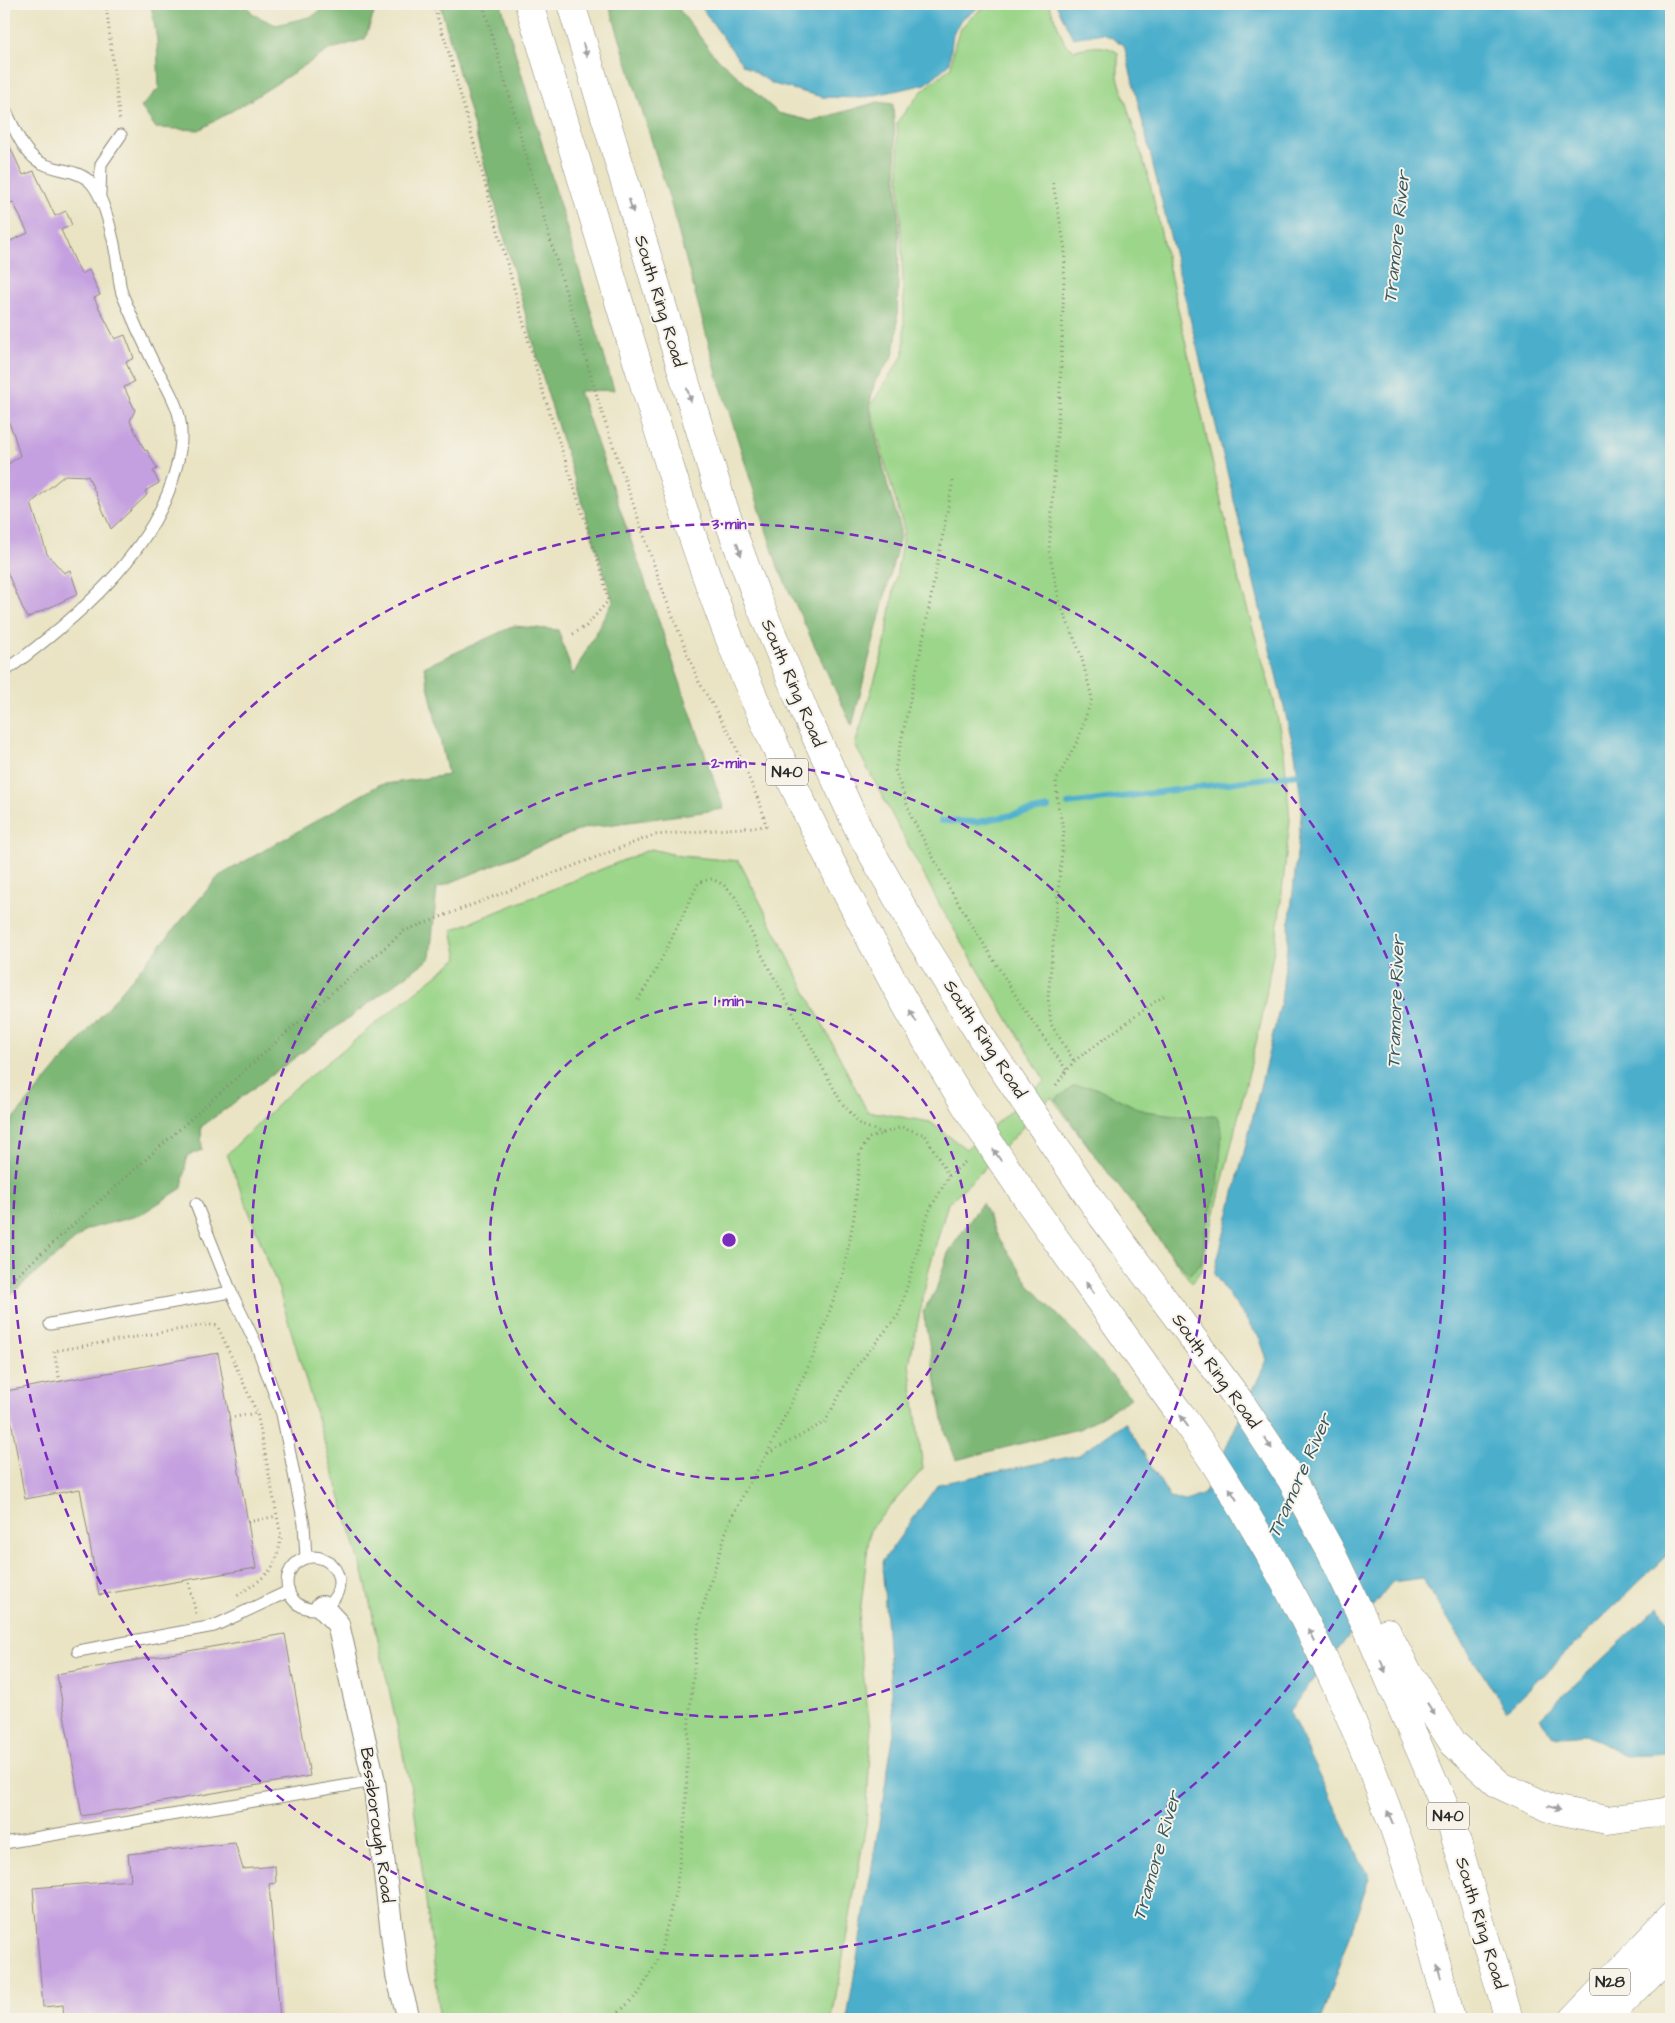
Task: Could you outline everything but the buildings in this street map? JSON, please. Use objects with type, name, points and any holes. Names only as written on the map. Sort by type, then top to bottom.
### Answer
[{"type":"highway","name":"N40","points":[[529,4],[682,508],[732,644],[774,745],[883,962],[945,1072],[1036,1212],[1212,1460],[1253,1526],[1297,1604],[1333,1680],[1394,1825],[1419,1902],[1451,2019]]},
{"type":"highway","name":"South Ring Road","points":[[571,4],[722,503],[757,598],[805,713],[859,830],[918,936],[1000,1064],[1102,1216],[1241,1403],[1291,1479],[1330,1550],[1368,1613],[1450,1819],[1509,2019]]},
{"type":"highway","points":[[1368,1613],[1453,1743],[1498,1784],[1552,1809],[1607,1820],[1671,1810]]},
{"type":"highway","name":"N28","points":[[1574,2019],[1671,1917]]},
{"type":"highway","name":"N28","points":[[1606,2019],[1671,1954]]},
{"type":"street","name":"Bessborough Road","points":[[322,1608],[338,1624],[374,1781],[397,1975],[410,2019]]},
{"type":"lane","points":[[4,107],[28,152],[44,164],[82,175],[92,184],[100,198],[112,236],[122,294],[153,362],[174,401],[179,414],[181,428],[179,456],[169,492],[141,544],[83,608],[48,639],[4,672]]},
{"type":"lane","points":[[100,198],[101,164],[120,135]]},
{"type":"lane","points":[[196,1204],[231,1292],[256,1344],[282,1414],[304,1524],[306,1558]]},
{"type":"lane","points":[[50,1324],[231,1292]]},
{"type":"lane","points":[[306,1558],[323,1559],[336,1571],[339,1588],[330,1603],[322,1608],[314,1609],[298,1604],[289,1591],[289,1574],[293,1567],[306,1558]]},
{"type":"lane","points":[[78,1651],[214,1626],[289,1591]]},
{"type":"lane","points":[[4,1843],[374,1781]]},
{"type":"path","points":[[106,4],[120,135]]},
{"type":"path","points":[[433,4],[447,46],[541,386],[608,600],[586,626],[570,636]]},
{"type":"path","points":[[4,1287],[316,1007],[404,931],[654,835],[766,826],[762,809],[736,747],[699,682],[665,597],[603,416],[544,219],[483,4]]},
{"type":"path","points":[[1053,183],[1065,249],[1060,391],[1049,551],[1060,604],[1081,655],[1092,698],[1078,740],[1056,781],[1058,806],[1064,830],[1048,998],[1051,1024],[1074,1062]]},
{"type":"path","points":[[953,481],[896,770],[912,818],[951,890],[1022,1006],[1067,1070]]},
{"type":"path","points":[[638,1000],[655,972],[699,882],[712,879],[724,885],[735,897],[762,955],[841,1102],[861,1125],[884,1133]]},
{"type":"path","points":[[1056,1085],[1074,1062],[1166,994]]},
{"type":"path","points":[[612,2019],[639,1993],[659,1958],[676,1889],[685,1822],[689,1719],[699,1620],[728,1524],[767,1454],[814,1354],[843,1274],[854,1217],[860,1153],[869,1138],[902,1127],[925,1135],[949,1176]]},
{"type":"path","points":[[767,1454],[825,1422],[852,1372],[899,1314],[929,1211],[949,1176],[965,1162]]},
{"type":"path","points":[[60,1382],[54,1351],[216,1325],[218,1327],[257,1413],[281,1536],[279,1552],[268,1574],[237,1597]]},
{"type":"path","points":[[229,1418],[257,1413]]},
{"type":"path","points":[[248,1522],[277,1516]]},
{"type":"path","points":[[189,1583],[196,1616],[205,1614]]},
{"type":"green space","points":[[151,4],[247,4],[252,14],[276,25],[313,16],[328,4],[377,4],[365,39],[329,50],[249,101],[199,130],[156,128],[141,107],[159,88],[157,40]]},
{"type":"green space","points":[[440,4],[501,4],[614,390],[579,391],[724,809],[585,828],[437,888],[430,958],[201,1127],[202,1150],[187,1156],[182,1188],[140,1215],[88,1229],[4,1300],[4,1130],[219,876],[379,785],[448,775],[424,667],[514,626],[558,630],[573,675],[613,601],[547,392]]},
{"type":"green space","points":[[609,4],[675,4],[713,54],[778,113],[811,121],[878,102],[893,104],[899,226],[897,332],[893,356],[875,381],[869,407],[888,487],[900,526],[900,536],[852,726],[778,567],[717,374],[669,197]]},
{"type":"green space","points":[[991,4],[1049,4],[1065,44],[1074,50],[1102,47],[1118,53],[1118,77],[1149,179],[1238,577],[1274,701],[1284,752],[1290,821],[1279,918],[1262,1018],[1201,1270],[1192,1283],[1051,1097],[979,1174],[948,1203],[929,1269],[909,1364],[923,1469],[870,1529],[858,1631],[871,1736],[866,1825],[832,2019],[438,2019],[437,1988],[413,1798],[364,1576],[279,1290],[227,1154],[294,1089],[458,958],[452,930],[651,849],[680,856],[739,861],[867,1111],[930,1122],[966,1149],[1045,1081],[942,909],[855,745],[884,649],[904,529],[870,406],[904,354],[897,122],[921,92],[951,67],[957,36],[961,29],[972,17]]},
{"type":"green space","points":[[1074,1086],[1093,1087],[1144,1111],[1191,1117],[1217,1116],[1222,1131],[1218,1186],[1206,1227],[1201,1263],[1190,1275],[1172,1256],[1091,1150],[1056,1099]]},
{"type":"green space","points":[[982,1203],[997,1235],[1031,1287],[1075,1333],[1131,1398],[1082,1428],[956,1460],[945,1430],[923,1311],[936,1290],[948,1253]]},
{"type":"water","points":[[699,4],[985,4],[961,19],[953,34],[949,64],[926,84],[862,98],[822,97],[773,84],[742,64]]},
{"type":"water","name":"Tramore River","points":[[1056,4],[1671,4],[1671,1551],[1506,1711],[1422,1578],[1392,1582],[1289,1711],[1369,1878],[1322,2019],[847,2019],[894,1732],[882,1562],[938,1484],[1079,1455],[1125,1422],[1170,1498],[1186,1501],[1204,1494],[1267,1360],[1260,1339],[1214,1274],[1281,1002],[1302,808],[1295,753],[1124,45],[1103,33],[1073,38]]},
{"type":"water","points":[[1659,1606],[1671,1631],[1671,1753],[1624,1755],[1584,1734],[1554,1737],[1539,1718]]},
{"type":"waterway","points":[[1068,804],[1298,774]]},
{"type":"waterway","points":[[941,821],[977,822],[1048,808]]}]
